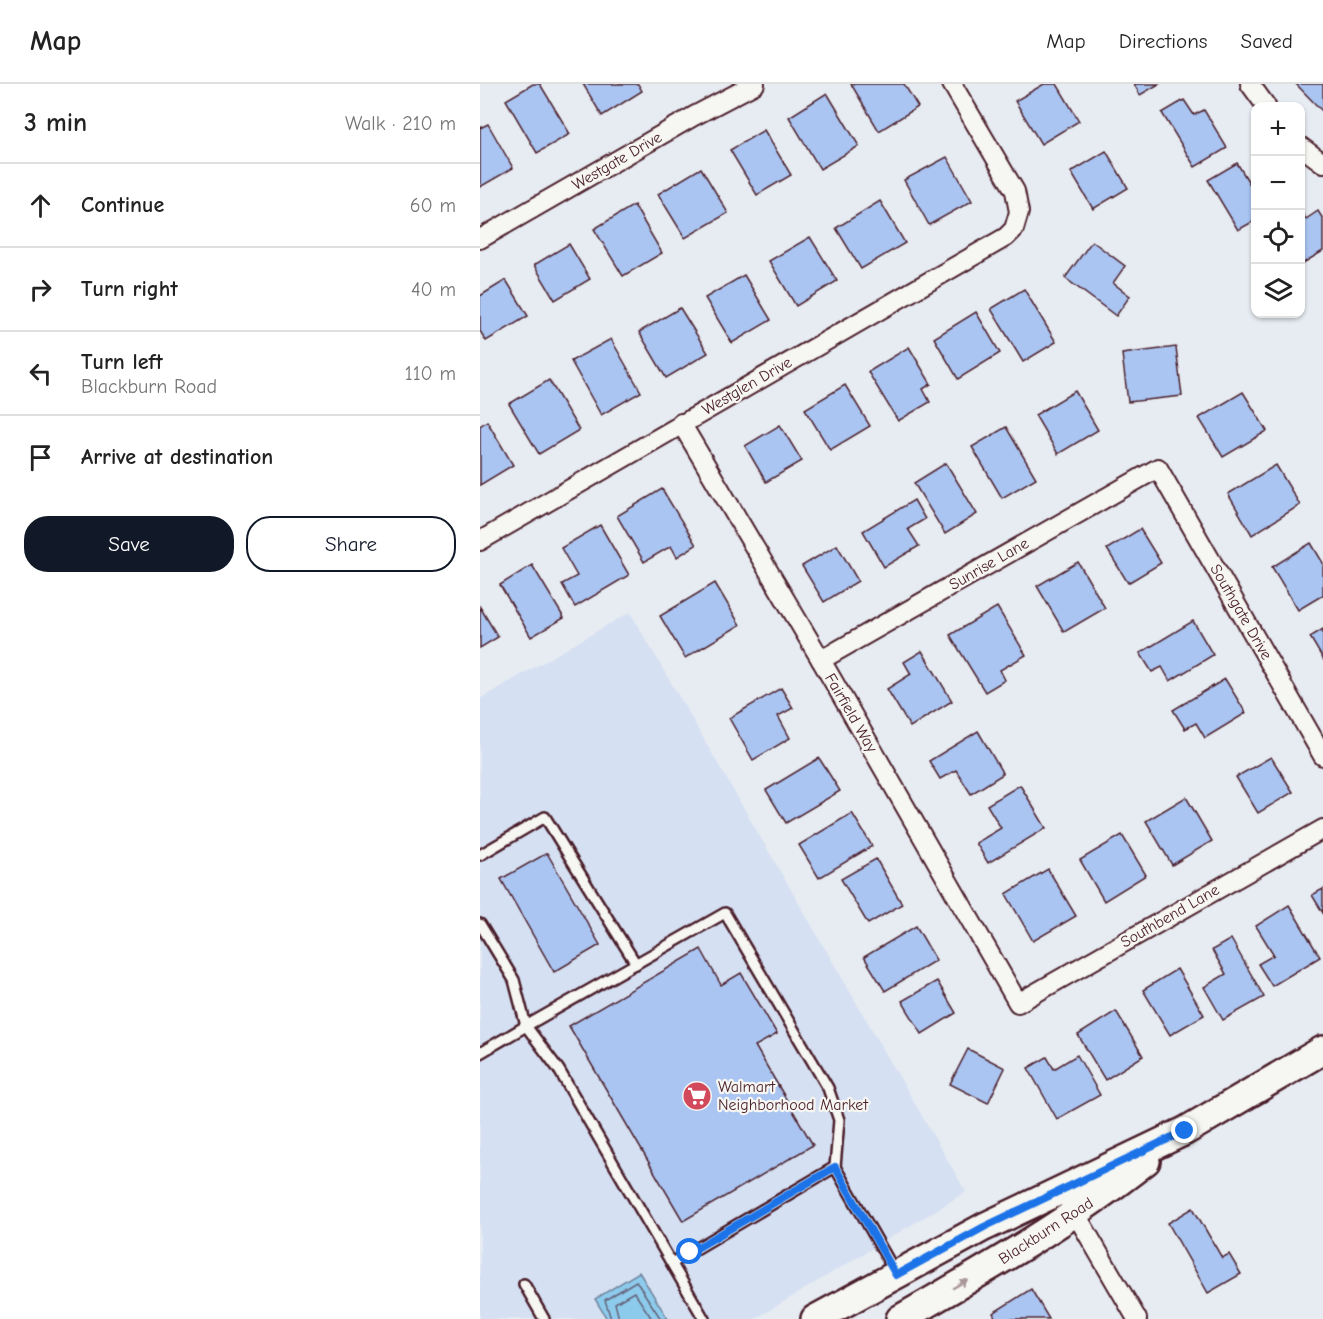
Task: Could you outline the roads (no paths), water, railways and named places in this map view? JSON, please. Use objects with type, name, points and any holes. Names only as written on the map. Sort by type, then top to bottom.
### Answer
[{"type":"main road","name":"Blackburn Road","points":[[815,1319],[984,1227],[1185,1131],[1323,1050]]},
{"type":"main road","name":"Blackburn Road","points":[[908,1315],[1075,1214],[1118,1184],[1185,1131]]},
{"type":"main road","points":[[896,1275],[908,1315]]},
{"type":"street","name":"Westgate Drive","points":[[480,239],[694,116],[755,84]]},
{"type":"street","name":"Westglen Drive","points":[[480,541],[1006,237],[1014,229],[1019,212],[1015,191],[952,84]]},
{"type":"street","points":[[1250,84],[1263,102]]},
{"type":"street","points":[[1305,149],[1323,162]]},
{"type":"street","name":"Fairfield Way","points":[[681,423],[821,660],[1018,1004]]},
{"type":"street","name":"Sunrise Lane","points":[[821,660],[1158,468]]},
{"type":"street","name":"Southgate Drive","points":[[1158,468],[1323,756]]},
{"type":"street","name":"Southbend Lane","points":[[1018,1004],[1323,829]]},
{"type":"street","points":[[1062,1190],[1137,1319]]},
{"type":"lane","points":[[480,855],[545,817],[636,964]]},
{"type":"lane","points":[[480,1053],[725,913],[828,1088],[839,1120],[835,1167],[896,1275]]},
{"type":"lane","points":[[480,924],[514,980],[526,1026],[559,1070],[704,1319]]},
{"type":"lane","points":[[672,1263],[835,1167]]},
{"type":"lane","points":[[524,1284],[544,1319]]},
{"type":"water","points":[[639,1272],[668,1319],[607,1319],[595,1299]]},
{"type":"place","name":"Walmart Neighborhood Market","points":[[697,1096]]}]
